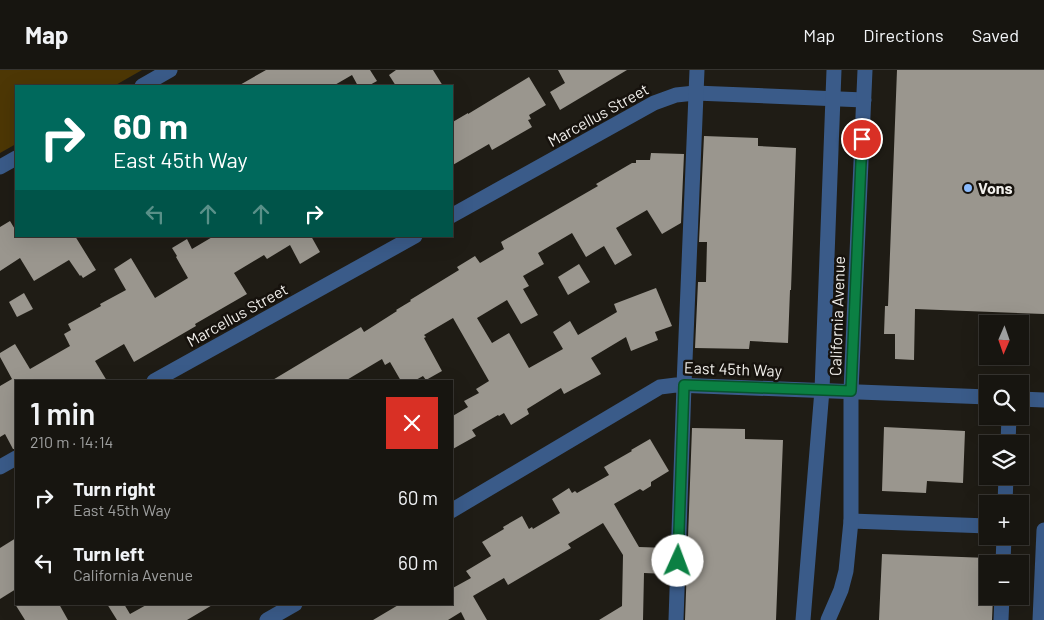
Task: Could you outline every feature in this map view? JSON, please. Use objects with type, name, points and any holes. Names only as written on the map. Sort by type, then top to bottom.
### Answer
[{"type":"street","points":[[144,85],[170,70]]},
{"type":"street","points":[[676,620],[697,70]]},
{"type":"street","name":"California Avenue","points":[[803,620],[822,390],[834,70]]},
{"type":"street","name":"California Avenue","points":[[833,616],[846,571],[851,521],[851,391],[865,70]]},
{"type":"street","name":"Marcellus Street","points":[[453,215],[654,103],[676,95],[695,93],[864,100]]},
{"type":"street","points":[[0,167],[15,159]]},
{"type":"street","name":"Marcellus Street","points":[[156,380],[413,237]]},
{"type":"street","name":"East 45th Way","points":[[453,510],[660,387],[684,385],[979,397]]},
{"type":"street","points":[[1029,399],[1044,400]]},
{"type":"street","points":[[0,467],[15,459]]},
{"type":"street","points":[[851,521],[979,526]]},
{"type":"street","points":[[1040,620],[1044,530]]},
{"type":"street","points":[[267,620],[293,605]]},
{"type":"street","points":[[1001,620],[1002,605]]},
{"type":"shaded area","points":[[0,70],[142,70],[116,85],[15,85],[15,145],[0,153]]},
{"type":"building","points":[[266,70],[370,70],[377,81],[370,85],[357,85],[352,75],[335,85],[240,85]]},
{"type":"building","points":[[396,70],[433,70],[442,85],[395,85],[389,75]]},
{"type":"building","points":[[558,70],[627,70],[560,110],[550,92],[565,83]]},
{"type":"building","name":"Vons","points":[[897,70],[1044,70],[1044,314],[915,309],[914,360],[895,359],[895,334],[884,334],[885,306],[888,306]]},
{"type":"building","points":[[529,77],[546,105],[529,115],[531,119],[528,120],[532,127],[492,150],[489,144],[453,165],[453,122]]},
{"type":"building","points":[[704,136],[758,138],[758,146],[796,148],[788,343],[750,341],[749,349],[695,348],[698,282],[706,282],[707,242],[699,242]]},
{"type":"building","points":[[651,153],[684,154],[681,223],[662,234],[647,210],[616,228],[632,255],[615,265],[604,246],[586,257],[572,233],[538,253],[544,264],[523,276],[529,286],[523,289],[538,315],[521,324],[507,300],[477,318],[492,343],[509,333],[529,368],[563,349],[553,332],[570,321],[578,335],[617,312],[614,304],[656,288],[672,326],[655,332],[658,340],[631,351],[626,337],[591,358],[601,374],[564,394],[561,388],[527,409],[529,414],[511,425],[504,413],[498,415],[472,430],[476,436],[453,449],[453,416],[468,407],[464,401],[479,393],[476,389],[489,381],[453,318],[424,335],[442,371],[426,380],[423,376],[416,380],[400,380],[390,362],[385,365],[382,359],[347,380],[273,380],[361,327],[364,332],[397,311],[410,300],[459,270],[457,267],[475,256],[480,263],[504,249],[501,242],[598,186],[596,184],[632,163],[636,163],[636,160],[650,160]]},
{"type":"building","points":[[10,221],[15,229],[15,237],[76,237],[96,270],[83,278],[69,260],[34,281],[20,258],[0,271],[0,227]]},
{"type":"building","points":[[212,237],[312,237],[320,252],[300,264],[290,245],[267,259],[264,255],[234,273],[247,294],[195,324],[196,326],[134,362],[124,344],[95,361],[106,380],[15,380],[15,449],[13,449],[5,434],[0,437],[0,386],[12,379],[0,357],[0,353],[15,344],[30,369],[70,346],[64,334],[71,330],[68,324],[126,290],[114,269],[131,258],[155,298],[188,278],[172,248],[187,239],[192,249]]},
{"type":"building","points":[[579,264],[590,282],[568,295],[558,277]]},
{"type":"building","points":[[24,293],[33,309],[17,317],[9,302]]},
{"type":"building","points":[[884,427],[965,431],[963,483],[927,481],[926,493],[882,491]]},
{"type":"building","points":[[692,428],[745,429],[745,439],[783,440],[776,620],[685,620]]},
{"type":"building","points":[[650,439],[669,471],[651,482],[651,486],[643,491],[640,489],[614,504],[639,547],[669,548],[668,574],[644,573],[643,620],[599,620],[622,606],[623,555],[603,523],[568,544],[571,548],[508,585],[504,578],[473,596],[487,620],[465,620],[461,612],[448,620],[373,620],[398,605],[453,605],[453,588],[471,578],[466,571],[491,556],[482,542],[522,516],[529,529],[532,527],[533,529],[560,513],[552,499],[569,488],[572,493],[575,491],[577,493],[609,475],[604,467]]},
{"type":"building","points":[[15,539],[15,590],[0,599],[0,548]]},
{"type":"building","points":[[882,554],[979,558],[979,605],[993,605],[992,620],[879,620]]},
{"type":"building","points":[[16,605],[60,605],[68,620],[25,620]]},
{"type":"building","points":[[108,605],[125,605],[130,614],[146,605],[212,605],[187,620],[117,620]]},
{"type":"place","name":"Vons","points":[[968,188]]},
{"type":"route","points":[[678,561],[684,385],[851,391],[862,139]]}]
